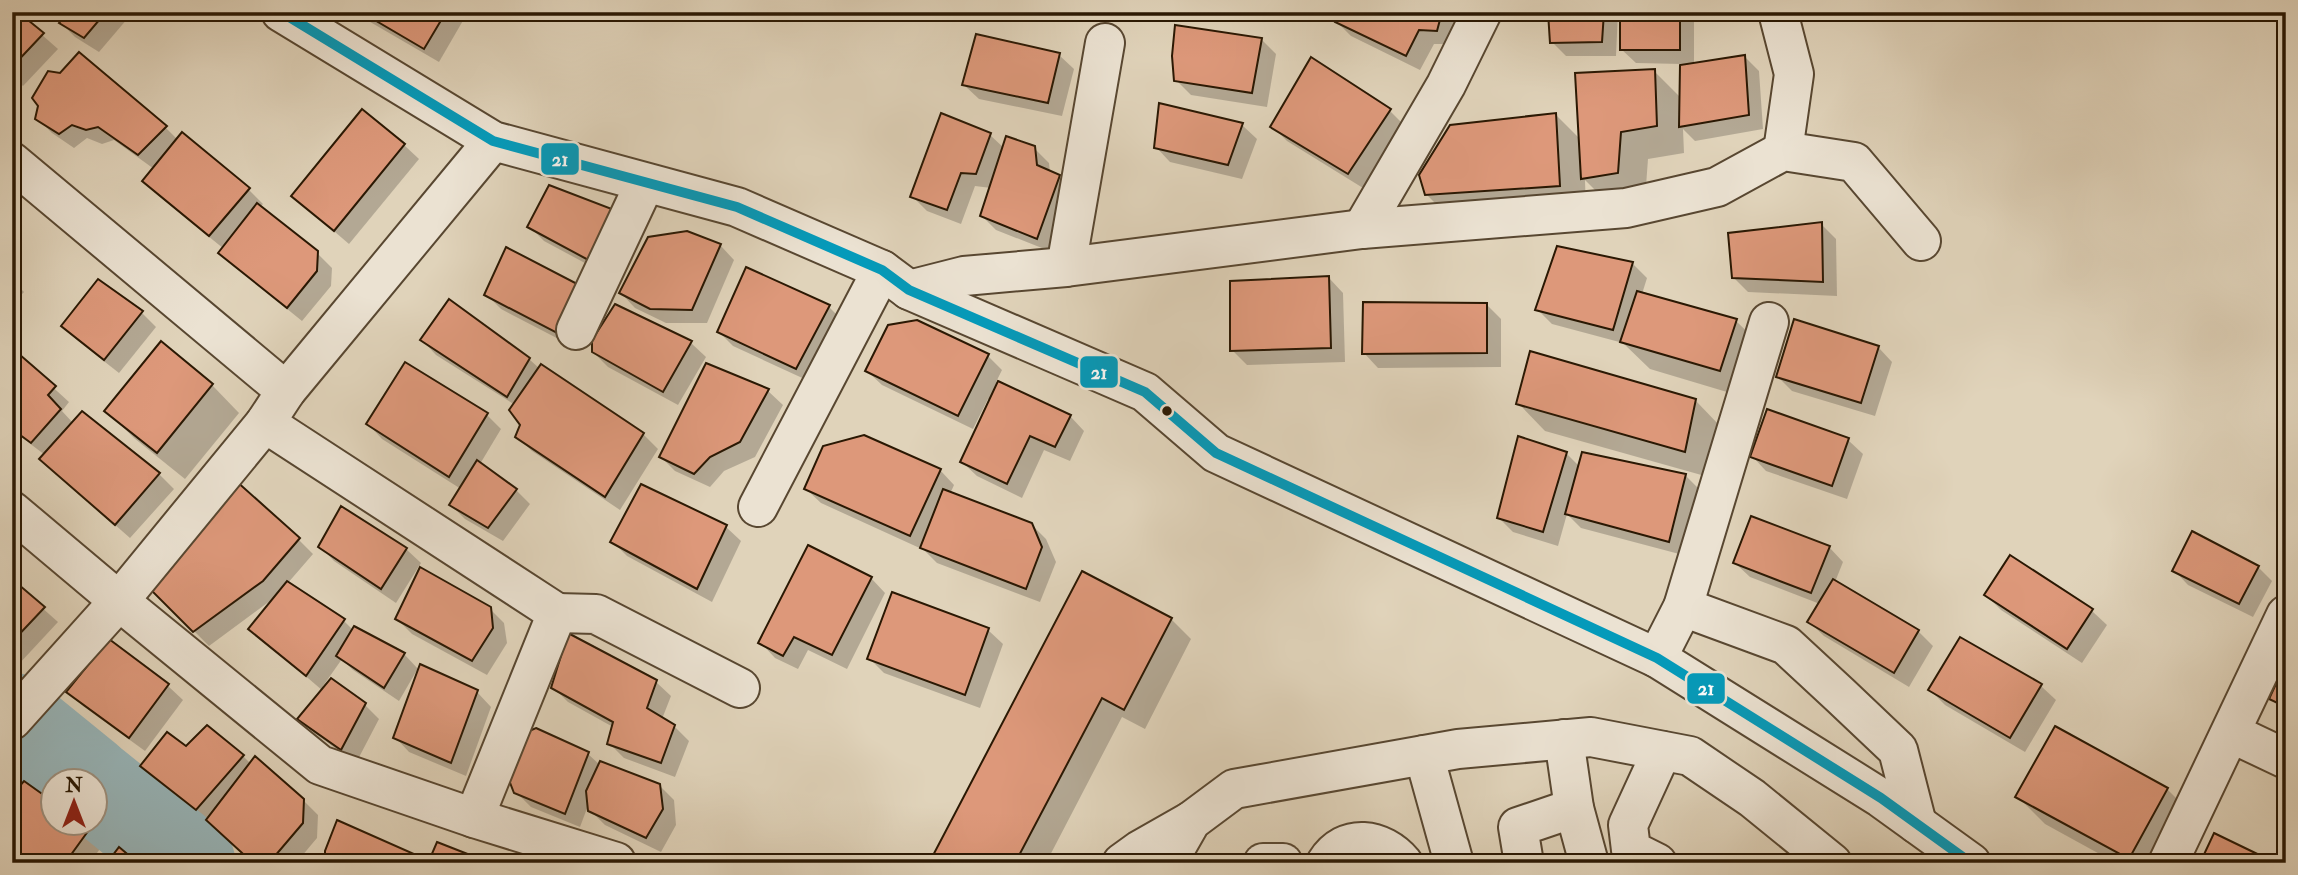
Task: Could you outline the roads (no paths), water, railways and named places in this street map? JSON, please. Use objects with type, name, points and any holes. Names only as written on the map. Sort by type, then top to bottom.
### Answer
[{"type":"street","points":[[281,12],[492,141],[737,207],[1145,392],[1216,453],[1657,658],[1870,791],[1971,863]]},
{"type":"street","points":[[1362,229],[1446,85],[1482,12]]},
{"type":"street","points":[[1779,12],[1794,74],[1783,151]]},
{"type":"street","points":[[1066,267],[1105,43]]},
{"type":"street","points":[[22,710],[119,601],[265,423],[286,391],[492,141]]},
{"type":"street","points":[[895,280],[1066,267],[1362,229],[1626,208],[1717,187],[1783,151],[1854,162],[1921,241]]},
{"type":"street","points":[[12,162],[286,391]]},
{"type":"street","points":[[576,330],[645,183]]},
{"type":"street","points":[[758,507],[895,280]]},
{"type":"street","points":[[1657,658],[1683,607],[1769,322]]},
{"type":"street","points":[[265,423],[557,613],[596,614],[740,688]]},
{"type":"street","points":[[12,511],[320,765],[474,818],[616,862]]},
{"type":"street","points":[[1683,607],[1786,645],[1840,695],[1898,750],[1917,824]]},
{"type":"street","points":[[474,818],[557,613]]},
{"type":"street","points":[[2168,863],[2286,615]]},
{"type":"street","points":[[2231,733],[2286,759]]},
{"type":"street","points":[[1122,863],[1191,821],[1234,789],[1458,749],[1591,737],[1690,756],[1752,798],[1793,850],[1832,863]]},
{"type":"street","points":[[1564,739],[1574,808],[1589,863]]},
{"type":"street","points":[[1657,863],[1631,850],[1628,825],[1662,751]]},
{"type":"street","points":[[1424,755],[1454,863]]},
{"type":"street","points":[[1524,863],[1518,827],[1574,808]]},
{"type":"street","points":[[1167,863],[1191,821]]},
{"type":"street","points":[[1326,863],[1340,848],[1368,841],[1394,852],[1403,863]]},
{"type":"street","points":[[1263,863],[1283,863]]},
{"type":"waterway","points":[[12,719],[70,766]]},
{"type":"waterway","points":[[108,797],[189,863]]}]
